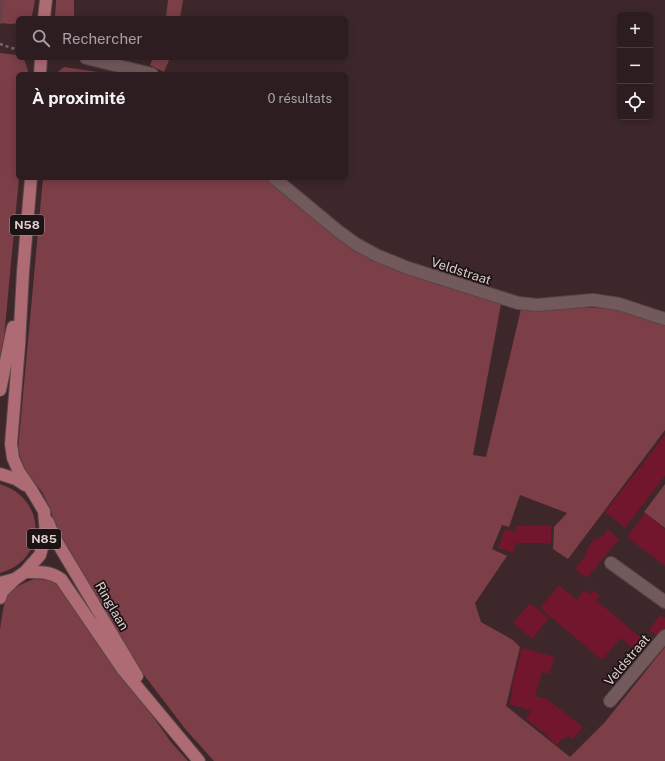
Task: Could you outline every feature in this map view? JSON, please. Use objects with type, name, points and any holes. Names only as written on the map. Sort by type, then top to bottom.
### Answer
[{"type":"main road","points":[[44,16],[46,0]]},
{"type":"main road","points":[[40,72],[41,60]]},
{"type":"main road","name":"N58","points":[[31,180],[22,272],[19,346],[11,444],[15,465],[32,491]]},
{"type":"main road","name":"N58","points":[[0,390],[10,348],[22,272]]},
{"type":"main road","name":"N85","points":[[0,474],[16,479],[32,491],[44,511],[46,534],[40,555],[20,575]]},
{"type":"main road","name":"Ringlaan","points":[[44,511],[54,537],[158,713]]},
{"type":"main road","name":"Ringlaan","points":[[0,583],[20,575],[46,572],[51,573],[61,580],[124,671],[199,761]]},
{"type":"main road","points":[[0,598],[2,592],[20,575]]},
{"type":"street","points":[[94,60],[144,72]]},
{"type":"street","name":"Veldstraat","points":[[276,180],[356,244],[408,268],[518,303],[537,305],[593,300],[619,304],[665,320]]},
{"type":"street","points":[[611,563],[665,602]]},
{"type":"street","name":"Veldstraat","points":[[610,702],[665,636]]},
{"type":"path","points":[[0,44],[16,50]]},
{"type":"shaded area","points":[[0,0],[35,0],[32,16],[16,16],[16,23],[0,23]]},
{"type":"shaded area","points":[[56,0],[74,0],[74,16],[55,16]]},
{"type":"shaded area","points":[[168,0],[183,0],[180,16],[166,16]]},
{"type":"shaded area","points":[[0,53],[16,55],[16,60],[24,60],[28,72],[16,72],[16,180],[19,180],[4,338],[0,356]]},
{"type":"shaded area","points":[[152,60],[169,60],[164,72],[150,65]]},
{"type":"shaded area","points":[[64,67],[98,72],[58,72]]},
{"type":"shaded area","points":[[43,180],[272,180],[375,260],[415,277],[501,304],[473,455],[486,457],[521,309],[577,307],[611,309],[628,312],[665,323],[665,430],[568,559],[553,549],[554,527],[567,513],[520,495],[509,527],[502,525],[492,549],[507,556],[475,603],[481,622],[513,640],[520,647],[506,706],[570,757],[605,722],[665,647],[665,761],[214,761],[186,730],[144,675],[113,627],[56,530],[50,508],[42,492],[23,465],[18,449]]},
{"type":"shaded area","points":[[0,484],[15,491],[27,502],[33,515],[36,529],[33,543],[27,556],[16,566],[0,573]]},
{"type":"shaded area","points":[[665,484],[665,528],[644,512]]},
{"type":"shaded area","points":[[34,579],[50,580],[63,590],[171,742],[188,761],[0,761],[0,630],[3,612],[6,598],[9,593],[19,586]]},
{"type":"building","points":[[665,435],[665,476],[625,528],[605,512]]},
{"type":"building","points":[[645,513],[665,529],[665,566],[627,537]]},
{"type":"building","points":[[551,525],[551,544],[516,543],[513,553],[498,548],[505,529],[516,532],[516,526]]},
{"type":"building","points":[[608,529],[619,539],[587,578],[575,569],[588,552],[586,551],[595,538],[598,540]]},
{"type":"building","points":[[559,585],[577,600],[584,590],[590,595],[593,590],[600,596],[596,600],[641,638],[633,648],[621,638],[602,660],[540,608]]},
{"type":"building","points":[[530,603],[549,618],[532,639],[513,623]]},
{"type":"building","points":[[660,615],[665,618],[665,631],[660,638],[649,630]]},
{"type":"building","points":[[522,648],[555,657],[549,674],[542,672],[535,696],[547,699],[583,727],[573,739],[568,735],[557,745],[526,719],[531,711],[509,704],[513,690],[511,689]]},
{"type":"waterway","points":[[0,22],[2,0]]}]
